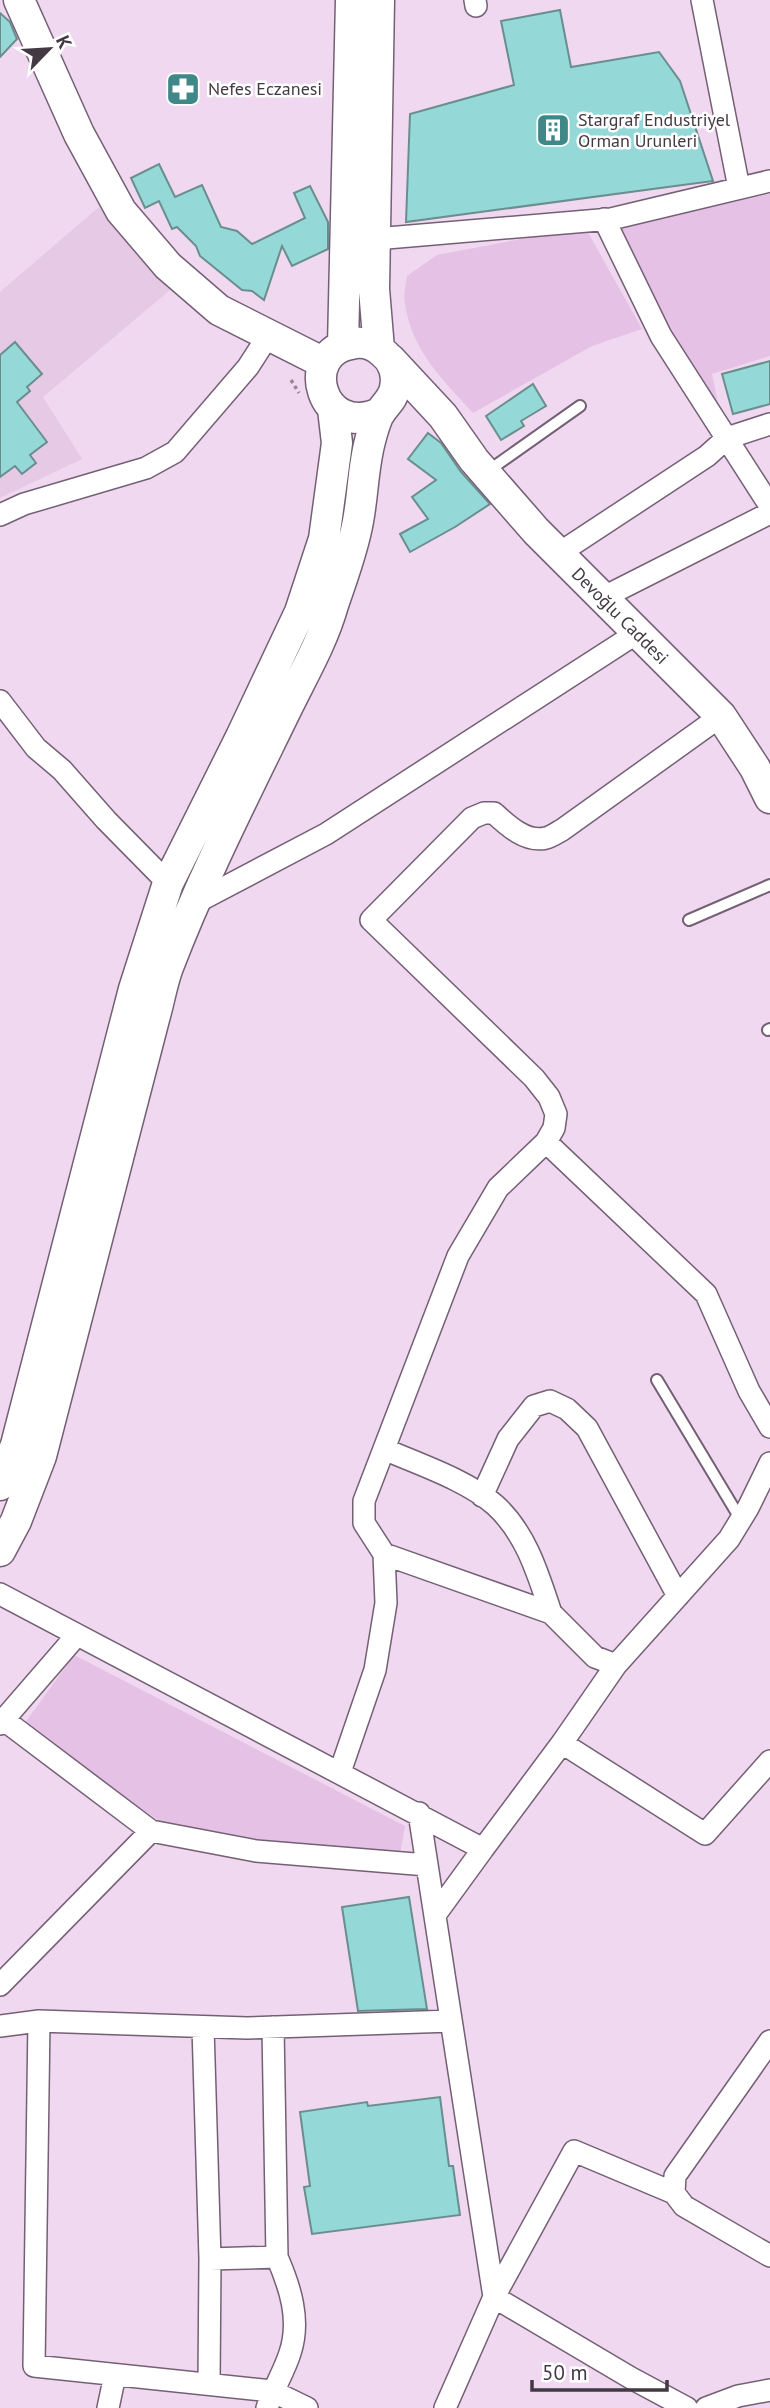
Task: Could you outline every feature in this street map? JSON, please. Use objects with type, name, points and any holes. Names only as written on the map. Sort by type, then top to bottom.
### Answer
[{"type":"street","points":[[19,0],[79,134],[121,211],[168,266],[219,310],[268,336],[334,354]]},
{"type":"street","points":[[334,354],[351,0]]},
{"type":"street","points":[[0,1551],[16,1521],[41,1456],[167,970],[195,903],[329,620],[357,524],[370,443],[384,408],[394,393],[394,368],[384,353],[374,289],[379,0]]},
{"type":"street","points":[[702,0],[739,188]]},
{"type":"street","points":[[375,239],[604,219],[770,181]]},
{"type":"street","points":[[604,219],[661,336],[770,506]]},
{"type":"street","points":[[0,515],[24,504],[163,461],[175,452],[248,367],[268,336]]},
{"type":"street","points":[[384,353],[368,344],[355,342],[334,354],[320,375],[325,399],[333,409],[356,419],[368,418],[384,408],[416,412],[459,440]]},
{"type":"street","name":"Devoğlu Caddesi","points":[[384,353],[443,416],[485,473],[558,554],[722,716],[767,786]]},
{"type":"street","points":[[0,1485],[16,1445],[134,989],[168,883],[242,737],[300,612],[324,540],[337,443],[333,409]]},
{"type":"street","points":[[558,554],[707,456],[727,438],[770,424]]},
{"type":"street","points":[[602,598],[770,513]]},
{"type":"street","points":[[195,903],[326,834],[637,633]]},
{"type":"street","points":[[0,701],[36,748],[62,770],[106,820],[168,883]]},
{"type":"street","points":[[340,1772],[375,1670],[386,1603],[384,1554],[365,1523],[364,1501],[458,1256],[498,1188],[546,1142],[554,1128],[556,1114],[549,1097],[464,1009],[371,920],[472,818],[484,813],[494,813],[510,828],[525,835],[546,839],[722,716]]},
{"type":"street","points":[[546,1142],[706,1294],[749,1391],[770,1427]]},
{"type":"street","points":[[482,1496],[508,1439],[534,1406],[550,1401],[567,1409],[587,1428],[678,1596]]},
{"type":"street","points":[[384,1449],[464,1485],[494,1503],[516,1528],[537,1569],[551,1614]]},
{"type":"street","points":[[435,1915],[562,1743],[615,1665],[729,1539],[770,1463]]},
{"type":"street","points":[[384,1554],[551,1614],[595,1657],[615,1665]]},
{"type":"street","points":[[0,1594],[483,1849]]},
{"type":"street","points":[[78,1635],[2,1722],[150,1831],[256,1851],[427,1865]]},
{"type":"street","points":[[562,1743],[705,1834],[770,1761]]},
{"type":"street","points":[[419,1813],[494,2297]]},
{"type":"street","points":[[0,1985],[150,1831]]},
{"type":"street","points":[[0,2026],[39,2021],[274,2027],[451,2021]]},
{"type":"street","points":[[39,2021],[34,2366],[209,2385],[307,2408]]},
{"type":"street","points":[[203,2027],[210,2259],[209,2385]]},
{"type":"street","points":[[270,2400],[291,2351],[294,2321],[291,2290],[277,2258],[274,2027]]},
{"type":"street","points":[[674,2193],[676,2176],[770,2041]]},
{"type":"street","points":[[445,2408],[494,2297],[574,2151],[674,2193],[684,2206],[770,2256]]},
{"type":"street","points":[[210,2259],[277,2258]]},
{"type":"street","points":[[494,2297],[687,2408]]},
{"type":"street","points":[[108,2408],[115,2375]]},
{"type":"street","points":[[706,2408],[737,2396],[770,2390]]},
{"type":"lane","points":[[485,473],[580,406]]},
{"type":"lane","points":[[689,920],[770,885]]},
{"type":"lane","points":[[657,1380],[741,1520]]},
{"type":"shaded area","points":[[770,194],[770,356],[712,374],[720,413],[710,407],[616,239],[618,227]]},
{"type":"shaded area","points":[[99,207],[170,290],[43,397],[82,459],[0,498],[0,292]]},
{"type":"shaded area","points":[[585,227],[642,329],[592,346],[473,413],[421,350],[408,320],[404,300],[407,276],[437,255]]},
{"type":"shaded area","points":[[74,1655],[405,1826],[399,1860],[245,1843],[165,1825],[22,1727]]},
{"type":"building","name":"Stargraf Endustriyel Orman Urunleri","points":[[560,10],[571,67],[659,52],[680,81],[713,181],[406,222],[410,114],[514,85],[501,21]]},
{"type":"building","points":[[0,13],[10,22],[17,39],[0,57]]},
{"type":"building","points":[[159,164],[175,197],[202,185],[221,227],[237,231],[252,244],[305,218],[294,193],[310,186],[328,222],[328,249],[292,266],[282,246],[264,300],[252,291],[242,290],[200,256],[196,246],[177,227],[172,229],[159,201],[145,208],[131,178]]},
{"type":"building","points":[[15,342],[42,374],[27,387],[30,391],[17,402],[47,442],[30,455],[36,463],[22,474],[15,466],[0,477],[0,355]]},
{"type":"building","points":[[770,361],[770,404],[733,414],[722,374]]},
{"type":"building","points":[[533,384],[546,406],[521,421],[524,426],[501,440],[486,416]]},
{"type":"building","points":[[428,433],[441,443],[461,472],[490,504],[410,552],[400,534],[428,519],[412,497],[436,480],[408,459]]},
{"type":"building","points":[[409,1897],[427,2009],[358,2011],[342,1907]]},
{"type":"building","points":[[440,2097],[449,2166],[453,2166],[460,2215],[312,2234],[304,2187],[310,2186],[300,2112],[367,2102],[368,2106]]},
{"type":"place","name":"Nefes Eczanesi","points":[[183,89]]},
{"type":"place","name":"Stargraf Endustriyel Orman Urunleri","points":[[553,130]]}]
